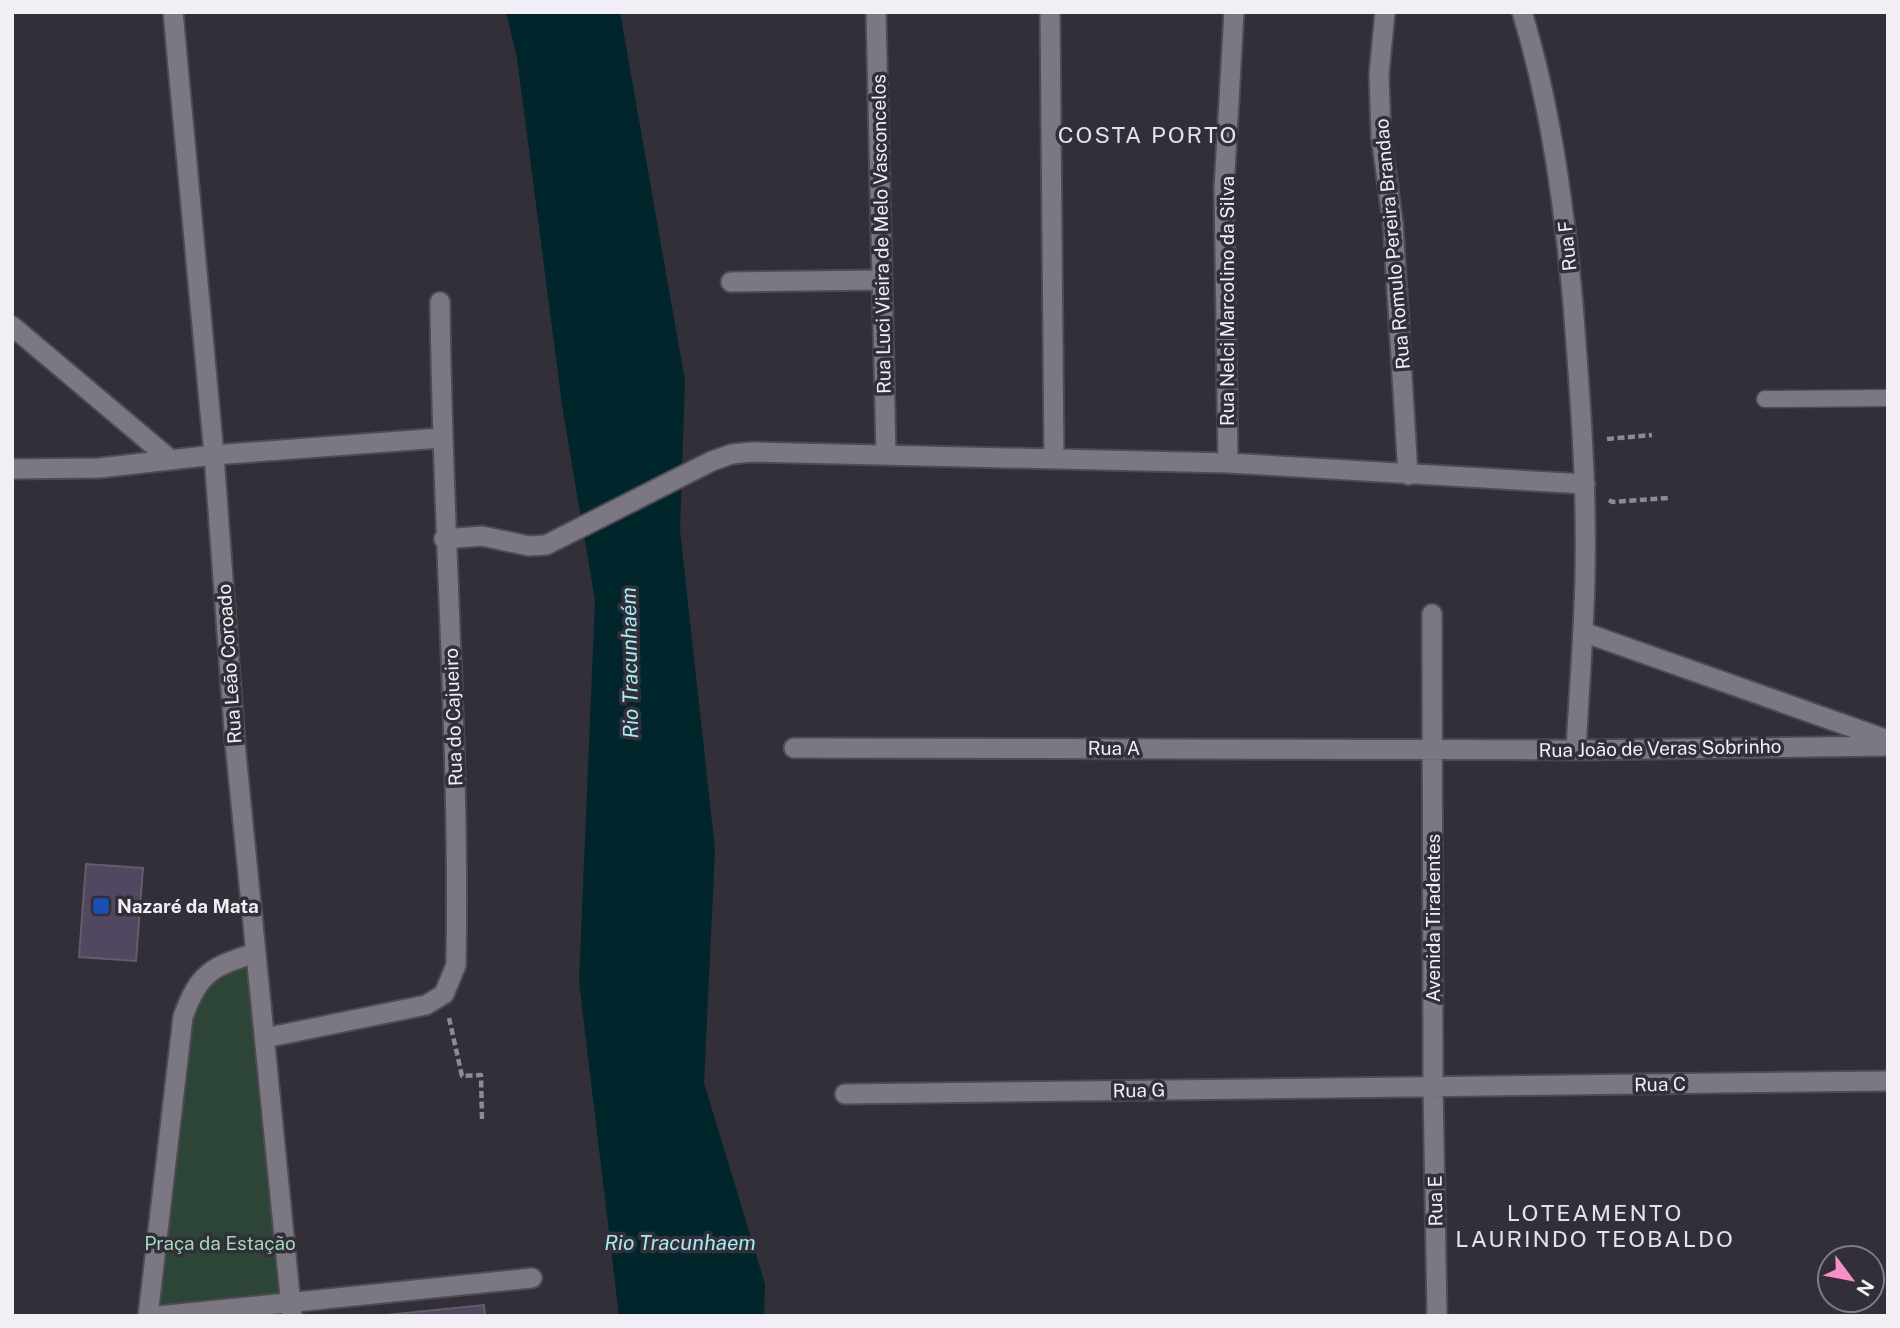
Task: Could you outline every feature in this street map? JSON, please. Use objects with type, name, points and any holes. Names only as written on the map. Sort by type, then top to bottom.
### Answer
[{"type":"street","name":"Rua Leão Coroado","points":[[173,12],[214,455],[235,743],[291,1309]]},
{"type":"street","name":"Rua Luci Vieira de Melo Vasconcelos","points":[[876,12],[886,455]]},
{"type":"street","points":[[1050,12],[1054,459]]},
{"type":"street","name":"Rua Nelci Marcolino da Silva","points":[[1228,463],[1224,188],[1234,12]]},
{"type":"street","name":"Rua Romulo Pereira Brandao","points":[[1385,12],[1379,74],[1381,136],[1393,224],[1408,475]]},
{"type":"street","name":"Rua F","points":[[1522,12],[1544,99],[1566,233],[1583,441],[1583,632],[1576,750]]},
{"type":"street","points":[[731,282],[881,279]]},
{"type":"street","name":"Rua do Cajueiro","points":[[440,302],[441,438],[454,721],[457,920],[456,965],[444,994]]},
{"type":"street","points":[[12,326],[171,460]]},
{"type":"street","points":[[12,469],[99,468],[214,455],[441,438]]},
{"type":"street","points":[[444,539],[482,537],[529,546],[546,545],[732,454],[753,452],[1228,463],[1585,484]]},
{"type":"street","name":"Avenida Tiradentes","points":[[1432,614],[1433,1087]]},
{"type":"street","points":[[1583,632],[1888,743]]},
{"type":"street","name":"Rua João de Veras Sobrinho","points":[[1433,749],[1576,750],[1888,743]]},
{"type":"street","name":"Rua A","points":[[794,748],[1433,749]]},
{"type":"street","points":[[148,1316],[183,1017],[194,987],[215,966],[255,953]]},
{"type":"street","points":[[265,1038],[406,1011],[426,1005],[444,994]]},
{"type":"street","name":"Rua C","points":[[1433,1087],[1888,1081]]},
{"type":"street","name":"Rua G","points":[[845,1094],[1433,1087]]},
{"type":"street","name":"Rua E","points":[[1433,1087],[1437,1316]]},
{"type":"street","points":[[158,1316],[291,1309],[532,1278]]},
{"type":"lane","points":[[1765,398],[1888,398]]},
{"type":"path","points":[[1583,441],[1652,435]]},
{"type":"path","points":[[1585,484],[1612,502],[1669,498]]},
{"type":"path","points":[[444,994],[462,1076],[481,1075],[482,1120]]},
{"type":"green space","name":"Praça da Estação","points":[[255,953],[290,1301],[158,1316],[194,987]]},
{"type":"water","name":"Rio Tracunhaem","points":[[506,12],[620,12],[685,381],[680,530],[715,850],[704,1083],[765,1284],[764,1316],[619,1316],[579,982],[595,600],[563,412],[517,58]]},
{"type":"building","points":[[86,864],[143,868],[136,961],[79,957]]},
{"type":"building","points":[[484,1305],[485,1316],[376,1316]]},
{"type":"place","name":"Nazaré da Mata","points":[[101,906]]},
{"type":"district","name":"COSTA PORTO","points":[[1148,135]]},
{"type":"district","name":"LOTEAMENTO LAURINDO TEOBALDO","points":[[1595,1226]]},
{"type":"water label","name":"Rio Tracunhaém","points":[[630,663]]}]
